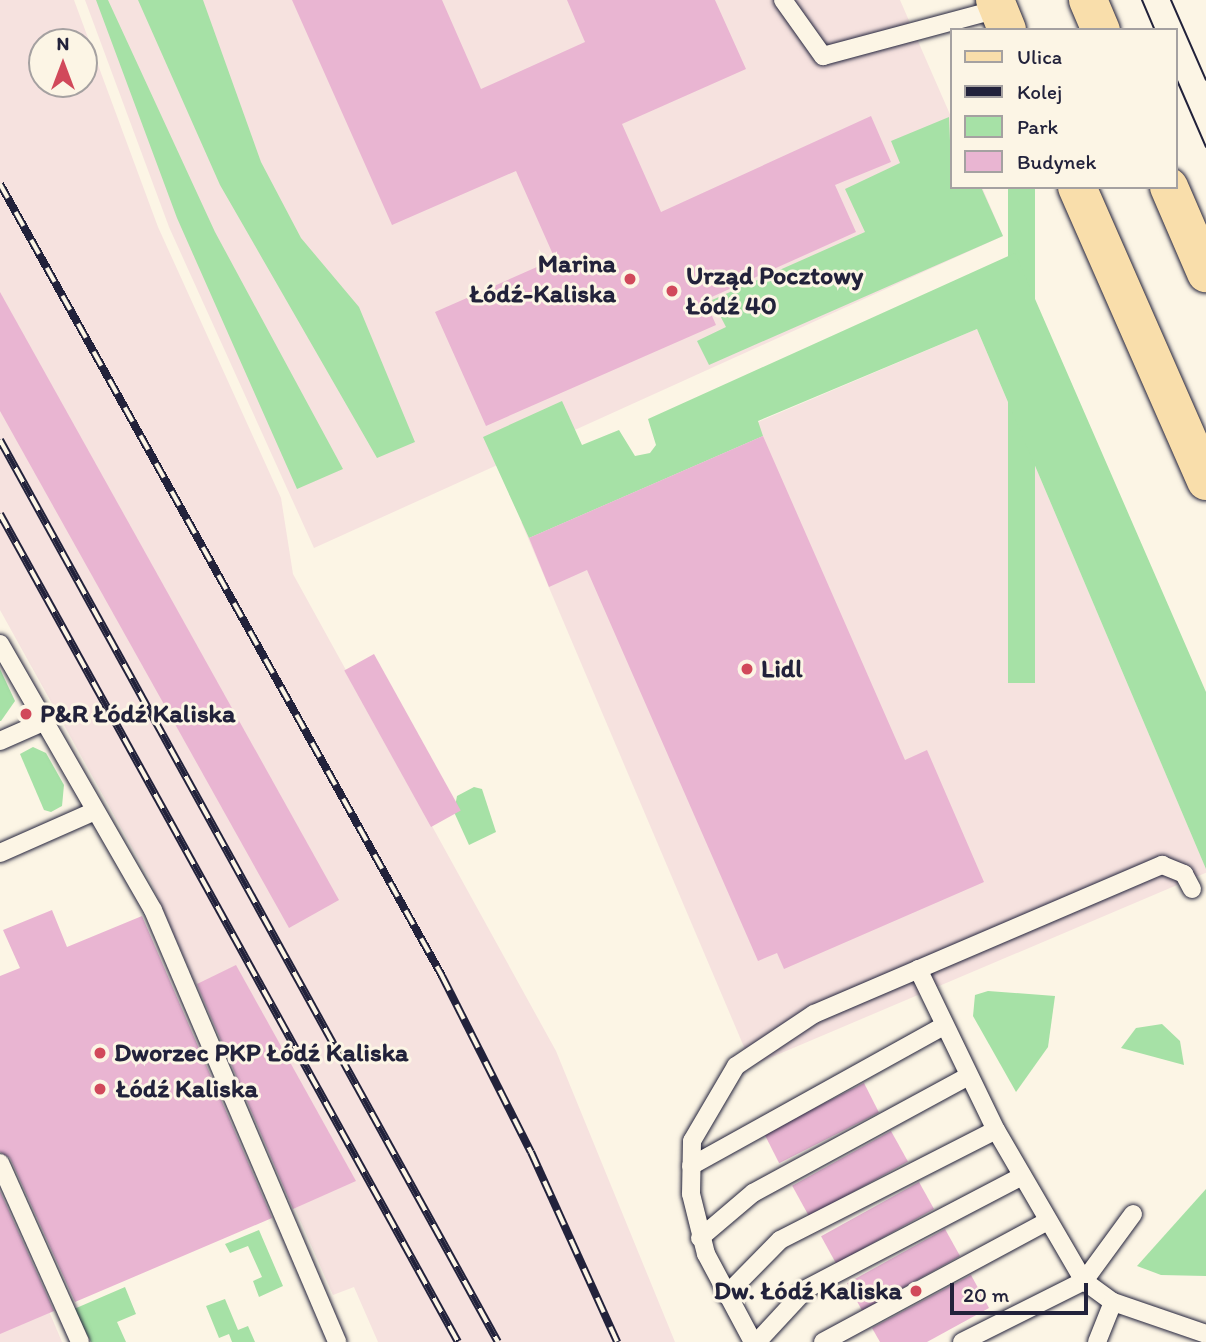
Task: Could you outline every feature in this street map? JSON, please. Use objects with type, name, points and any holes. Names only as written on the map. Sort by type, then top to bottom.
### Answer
[{"type":"main road","points":[[1088,0],[1100,28]]},
{"type":"main road","points":[[1078,189],[1206,481]]},
{"type":"main road","points":[[1170,189],[1206,273]]},
{"type":"lane","points":[[783,0],[823,56],[1000,13]]},
{"type":"lane","points":[[0,644],[93,813],[153,910],[337,1342]]},
{"type":"lane","points":[[0,741],[43,722]]},
{"type":"lane","points":[[0,853],[93,813]]},
{"type":"lane","points":[[1022,1176],[806,1289],[755,1342],[726,1296],[700,1238],[691,1166],[701,1118],[736,1066],[814,1014],[1162,865],[1184,874],[1192,889]]},
{"type":"lane","points":[[918,969],[942,1027],[967,1077],[1084,1281],[1113,1302],[1206,1334]]},
{"type":"lane","points":[[691,1166],[942,1027]]},
{"type":"lane","points":[[700,1238],[753,1193],[967,1077]]},
{"type":"lane","points":[[726,1296],[780,1240],[996,1130]]},
{"type":"lane","points":[[0,1163],[80,1342]]},
{"type":"lane","points":[[962,1342],[1084,1281],[1133,1214]]},
{"type":"lane","points":[[822,1342],[1048,1221]]},
{"type":"lane","points":[[1097,1342],[1113,1302]]},
{"type":"shaded area","points":[[0,0],[74,0],[84,28],[28,28],[28,98],[98,98],[98,65],[158,227],[281,498],[293,574],[556,1051],[675,1342],[378,1342],[354,1287],[333,1295],[150,880],[0,610]]},
{"type":"shaded area","points":[[85,0],[900,0],[950,114],[950,189],[983,189],[1003,236],[314,548],[169,227],[98,35],[98,28],[95,28]]},
{"type":"shaded area","points":[[977,329],[1206,873],[752,1066],[521,522]]},
{"type":"shaded area","points":[[0,1198],[42,1295],[62,1342],[0,1342]]},
{"type":"green space","points":[[96,0],[108,0],[215,232],[343,469],[297,489],[177,218]]},
{"type":"green space","points":[[138,0],[203,0],[261,162],[301,238],[359,307],[415,442],[377,458],[220,185]]},
{"type":"green space","points":[[949,117],[950,189],[982,189],[1003,236],[709,365],[697,341],[726,327],[712,300],[865,232],[845,189],[900,163],[891,141]]},
{"type":"green space","points":[[1008,189],[1035,189],[1035,683],[1008,683]]},
{"type":"green space","points":[[1015,253],[1206,692],[1206,869],[977,329],[758,421],[763,436],[529,538],[483,437],[562,401],[582,445],[619,430],[635,456],[650,453],[656,445],[648,419]]},
{"type":"green space","points":[[0,669],[15,701],[1,721],[0,721]]},
{"type":"green space","points":[[33,747],[46,753],[64,785],[62,806],[51,812],[44,810],[20,754]]},
{"type":"green space","points":[[474,787],[482,789],[496,832],[469,845],[454,812],[457,796]]},
{"type":"green space","points":[[988,991],[1055,996],[1048,1047],[1016,1092],[973,1016],[975,995]]},
{"type":"green space","points":[[1162,1024],[1180,1041],[1184,1065],[1121,1048],[1136,1028]]},
{"type":"green space","points":[[1206,1189],[1206,1276],[1161,1275],[1137,1266]]},
{"type":"green space","points":[[259,1230],[283,1286],[259,1297],[253,1281],[262,1277],[248,1246],[230,1253],[225,1244]]},
{"type":"green space","points":[[125,1287],[136,1314],[117,1322],[126,1342],[91,1342],[74,1309]]},
{"type":"green space","points":[[225,1299],[238,1330],[248,1326],[255,1342],[232,1342],[229,1334],[219,1338],[206,1306]]},
{"type":"building","points":[[292,0],[442,0],[481,89],[585,42],[567,0],[715,0],[746,69],[622,124],[661,212],[871,116],[891,162],[835,185],[856,232],[705,300],[716,325],[486,426],[435,312],[555,259],[516,171],[392,225]]},
{"type":"building","points":[[0,292],[339,900],[289,928],[0,411]]},
{"type":"building","name":"Lidl","points":[[763,436],[905,760],[927,750],[984,882],[784,969],[777,953],[758,961],[587,570],[549,587],[529,538]]},
{"type":"building","points":[[374,654],[461,811],[431,827],[344,670]]},
{"type":"building","name":"Dworzec PKP Łódź Kaliska","points":[[52,910],[67,947],[142,916],[272,1218],[75,1302],[10,1158],[0,1152],[0,976],[20,968],[3,930]]},
{"type":"building","points":[[236,965],[356,1181],[293,1209],[197,984]]},
{"type":"building","points":[[864,1083],[879,1112],[779,1163],[764,1134]]},
{"type":"building","points":[[891,1131],[908,1162],[809,1216],[792,1186]]},
{"type":"building","points":[[919,1182],[934,1209],[836,1263],[821,1236]]},
{"type":"building","points":[[0,1191],[54,1311],[0,1334]]},
{"type":"building","points":[[945,1229],[960,1256],[862,1310],[847,1283]]},
{"type":"building","points":[[971,1275],[989,1308],[927,1342],[880,1342],[872,1328]]},
{"type":"tram line","points":[[1142,0],[1154,28]]},
{"type":"tram line","points":[[1171,0],[1206,80]]},
{"type":"tram line","points":[[1178,83],[1206,147]]},
{"type":"railway","points":[[0,184],[442,976],[531,1152],[617,1342]]},
{"type":"railway","points":[[0,440],[498,1342]]},
{"type":"railway","points":[[0,514],[458,1342]]},
{"type":"place","name":"Marina Łódź-Kaliska","points":[[630,279]]},
{"type":"place","name":"Urząd Pocztowy Łódź 40","points":[[672,291]]},
{"type":"place","name":"Lidl","points":[[747,669]]},
{"type":"place","name":"P&R Łódź Kaliska","points":[[26,714]]},
{"type":"place","name":"Dworzec PKP Łódź Kaliska","points":[[100,1053]]},
{"type":"place","name":"Łódź Kaliska","points":[[100,1089]]},
{"type":"place","name":"Dw. Łódź Kaliska","points":[[916,1291]]}]
